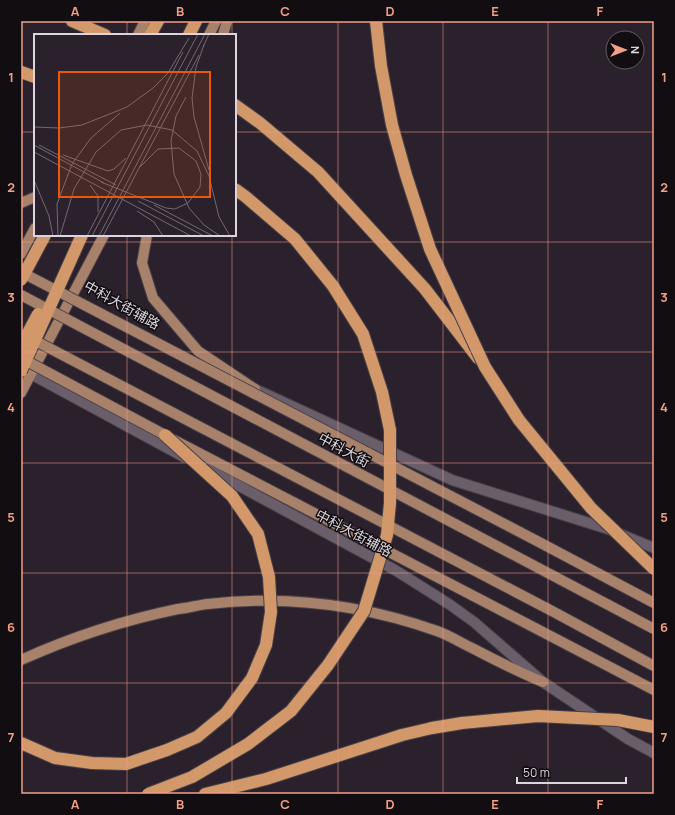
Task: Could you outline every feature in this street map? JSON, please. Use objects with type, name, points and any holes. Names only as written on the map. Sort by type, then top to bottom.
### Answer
[{"type":"highway","points":[[72,21],[103,34]]},
{"type":"highway","points":[[151,34],[158,21]]},
{"type":"highway","points":[[189,34],[196,21]]},
{"type":"highway","points":[[376,21],[381,66],[392,125],[406,175],[430,249],[485,366]]},
{"type":"highway","points":[[21,72],[34,77]]},
{"type":"highway","points":[[236,106],[260,123],[318,172],[425,289],[485,366],[519,420],[591,508],[654,569]]},
{"type":"highway","points":[[148,794],[192,777],[248,744],[291,711],[328,665],[364,611],[387,535],[391,475],[390,430],[382,392],[363,334],[333,286],[295,239],[236,190]]},
{"type":"highway","points":[[21,272],[44,236]]},
{"type":"highway","points":[[21,280],[44,236]]},
{"type":"highway","points":[[21,346],[80,236]]},
{"type":"highway","points":[[24,371],[81,236]]},
{"type":"highway","points":[[21,743],[55,758],[92,763],[126,764],[168,750],[197,737],[226,712],[252,678],[266,645],[271,612],[269,577],[258,534],[232,496],[165,435]]},
{"type":"highway","points":[[205,794],[266,779],[402,735],[462,723],[538,716],[618,720],[654,727]]},
{"type":"main road","points":[[138,34],[145,21]]},
{"type":"main road","points":[[210,34],[216,21]]},
{"type":"main road","points":[[223,34],[226,21]]},
{"type":"main road","points":[[21,203],[34,197]]},
{"type":"main road","points":[[21,254],[34,230]]},
{"type":"main road","points":[[21,393],[24,371],[74,294],[103,236]]},
{"type":"main road","points":[[147,236],[142,263],[153,298],[198,351],[255,389]]},
{"type":"main road","name":"中科大街辅路","points":[[21,268],[74,294]]},
{"type":"main road","points":[[21,272],[654,603]]},
{"type":"main road","name":"中科大街","points":[[21,295],[654,629]]},
{"type":"main road","points":[[21,333],[654,666]]},
{"type":"main road","points":[[21,358],[165,435],[654,690]]},
{"type":"main road","points":[[21,660],[60,643],[123,621],[164,612],[208,604],[255,601],[305,602],[391,616],[439,631],[518,672],[543,682]]},
{"type":"street","name":"中科大街辅路","points":[[74,294],[194,361],[452,480],[608,529],[654,548]]},
{"type":"street","name":"中科大街辅路","points":[[24,371],[401,574],[449,604],[474,622],[543,682],[628,739],[654,753]]}]
